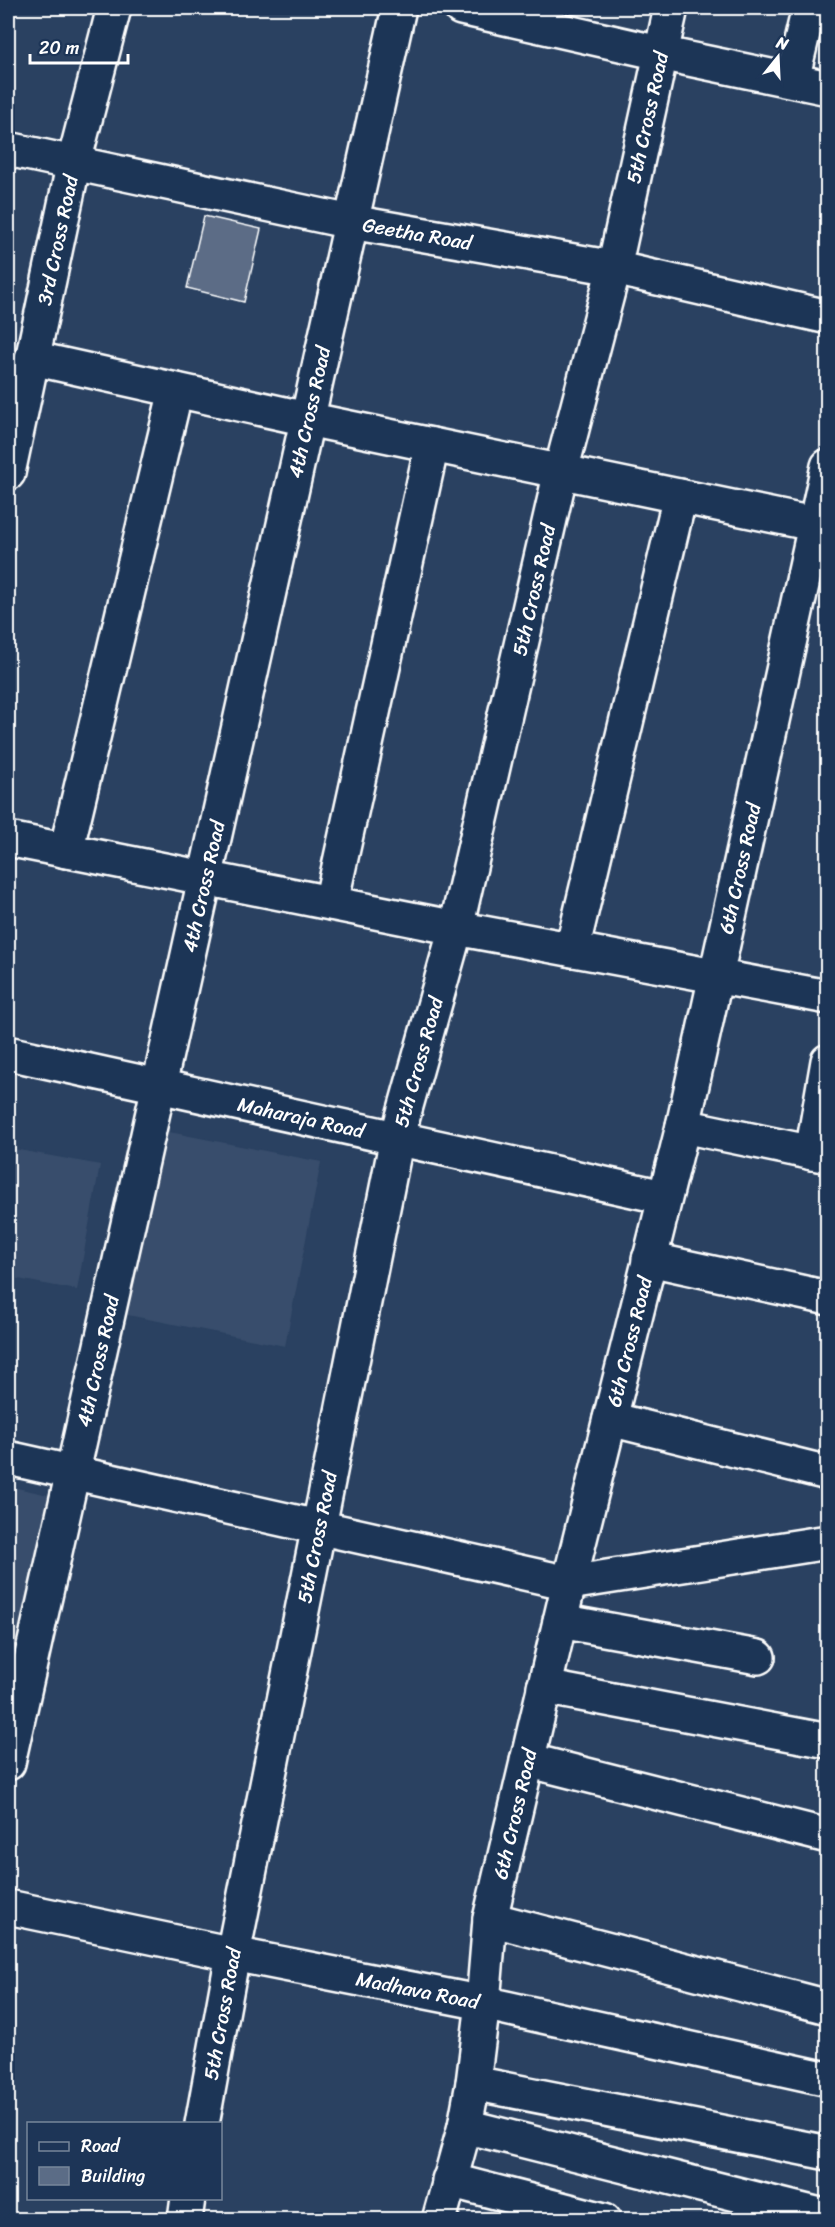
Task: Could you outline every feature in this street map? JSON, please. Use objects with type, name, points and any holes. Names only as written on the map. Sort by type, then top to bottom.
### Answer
[{"type":"street","name":"3rd Cross Road","points":[[8,473],[74,162],[114,8]]},
{"type":"street","name":"4th Cross Road","points":[[8,1763],[399,8]]},
{"type":"street","points":[[461,8],[531,15],[660,53],[828,88]]},
{"type":"street","name":"5th Cross Road","points":[[202,2122],[233,1954],[398,1138],[456,928],[561,471],[614,268],[671,8]]},
{"type":"street","points":[[792,80],[809,8]]},
{"type":"street","name":"Geetha Road","points":[[8,149],[351,222],[614,268],[828,317]]},
{"type":"street","points":[[32,358],[307,419],[821,526]]},
{"type":"street","points":[[66,851],[176,390]]},
{"type":"street","points":[[332,903],[432,444]]},
{"type":"street","name":"6th Cross Road","points":[[439,2220],[465,2126],[473,2083],[490,1919],[569,1583],[683,1126],[715,976],[821,526],[828,466]]},
{"type":"street","points":[[572,950],[680,496]]},
{"type":"street","points":[[8,839],[456,928],[828,997]]},
{"type":"street","name":"Maharaja Road","points":[[8,1053],[664,1197]]},
{"type":"street","points":[[683,1126],[820,1155],[828,1061]]},
{"type":"street","points":[[649,1259],[828,1298]]},
{"type":"street","points":[[610,1419],[828,1473]]},
{"type":"street","points":[[8,1458],[569,1583],[828,1542]]},
{"type":"street","points":[[560,1621],[758,1657]]},
{"type":"street","points":[[544,1687],[828,1741]]},
{"type":"street","points":[[527,1761],[828,1836]]},
{"type":"street","name":"Madhava Road","points":[[8,1907],[483,2003],[828,2079]]},
{"type":"street","points":[[490,1919],[828,2007]]},
{"type":"street","points":[[473,2083],[828,2153]]},
{"type":"street","points":[[465,2126],[828,2217]]},
{"type":"street","points":[[449,2180],[604,2220]]},
{"type":"street","points":[[185,2220],[188,2200]]},
{"type":"shaded area","points":[[159,1130],[321,1162],[285,1346],[123,1314]]},
{"type":"shaded area","points":[[8,1148],[100,1165],[77,1290],[8,1277]]},
{"type":"shaded area","points":[[8,1486],[48,1495],[8,1690]]},
{"type":"building","points":[[204,216],[261,229],[244,302],[187,288]]}]
